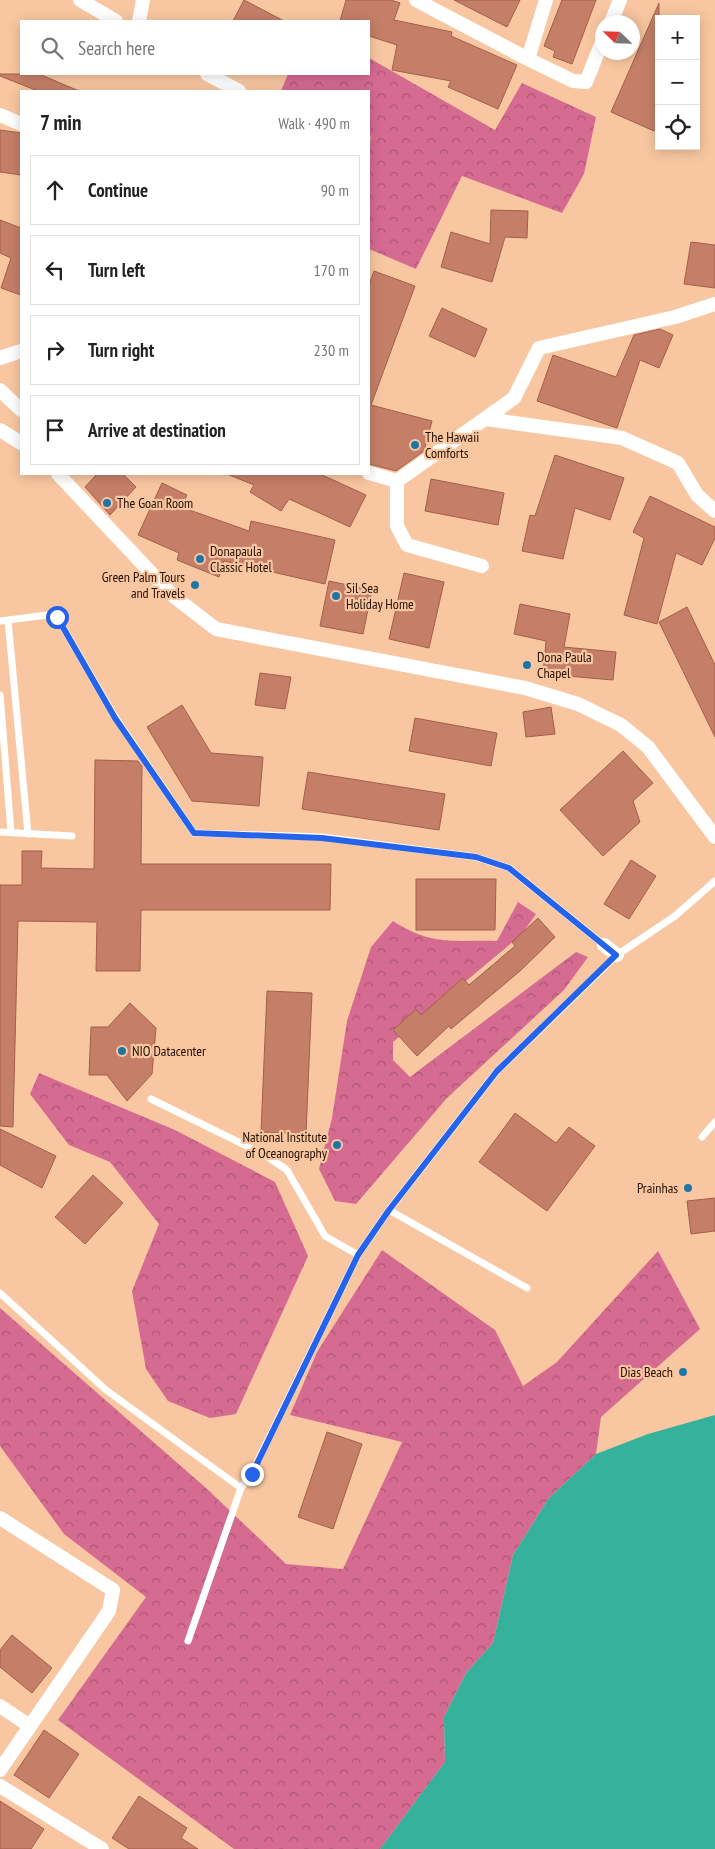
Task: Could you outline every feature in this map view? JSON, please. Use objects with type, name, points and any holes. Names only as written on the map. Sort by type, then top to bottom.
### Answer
[{"type":"street","points":[[80,0],[114,20]]},
{"type":"street","points":[[139,20],[143,0]]},
{"type":"street","points":[[416,0],[573,81],[586,82],[595,60]]},
{"type":"street","points":[[528,59],[546,0]]},
{"type":"street","points":[[614,15],[620,0]]},
{"type":"street","points":[[209,75],[237,90]]},
{"type":"street","points":[[0,115],[20,124]]},
{"type":"street","points":[[397,481],[514,398],[539,348],[675,317],[715,304]]},
{"type":"street","points":[[0,358],[20,351]]},
{"type":"street","points":[[0,390],[20,409]]},
{"type":"street","points":[[486,419],[622,438],[678,463],[697,495],[715,510]]},
{"type":"street","points":[[0,430],[20,442]]},
{"type":"street","points":[[370,473],[397,481]]},
{"type":"street","points":[[59,475],[172,595],[216,629],[525,688],[578,704],[621,725],[648,748],[715,837]]},
{"type":"street","points":[[397,481],[397,526],[407,545],[482,566]]},
{"type":"street","points":[[604,945],[616,955]]},
{"type":"street","points":[[0,1518],[113,1590],[108,1611],[0,1770]]},
{"type":"street","points":[[0,1706],[30,1726]]},
{"type":"street","points":[[0,1786],[98,1848]]},
{"type":"lane","points":[[0,621],[48,615],[57,617],[115,718],[194,833],[322,838],[476,857],[509,868],[604,945]]},
{"type":"lane","points":[[8,620],[28,834]]},
{"type":"lane","points":[[0,695],[11,832]]},
{"type":"lane","points":[[0,832],[72,836]]},
{"type":"lane","points":[[188,1641],[241,1488],[252,1474],[358,1255],[389,1210],[497,1071],[616,955],[675,916],[715,882]]},
{"type":"lane","points":[[151,1099],[265,1155],[287,1170],[325,1236],[358,1255]]},
{"type":"lane","points":[[702,1136],[715,1122]]},
{"type":"lane","points":[[389,1210],[527,1288]]},
{"type":"lane","points":[[0,1293],[106,1390],[241,1488]]},
{"type":"green space","points":[[370,59],[495,130],[522,83],[596,117],[584,174],[562,213],[462,176],[416,269],[370,249],[370,90],[281,90],[288,75],[370,75]]},
{"type":"green space","points":[[518,902],[536,914],[521,935],[393,1042],[393,1060],[410,1077],[576,952],[588,957],[564,990],[447,1098],[356,1204],[335,1201],[319,1169],[332,1118],[347,1021],[371,947],[393,921],[419,935],[431,938],[455,941],[497,941]]},
{"type":"green space","points":[[39,1073],[175,1130],[275,1182],[308,1256],[236,1414],[210,1418],[168,1401],[146,1369],[132,1291],[159,1224],[110,1162],[69,1145],[30,1094]]},
{"type":"green space","points":[[382,1250],[495,1330],[523,1386],[557,1362],[658,1251],[700,1329],[601,1417],[596,1454],[549,1498],[513,1555],[493,1643],[466,1673],[444,1717],[445,1762],[380,1849],[234,1849],[58,1720],[146,1597],[64,1534],[0,1446],[0,1308],[206,1488],[286,1564],[343,1569],[402,1442],[290,1415],[317,1352]]},
{"type":"water","points":[[715,1415],[715,1849],[380,1849],[445,1762],[444,1717],[466,1673],[493,1643],[513,1555],[549,1498],[596,1454],[648,1434]]},
{"type":"building","points":[[244,0],[282,20],[234,20]]},
{"type":"building","points":[[346,0],[391,0],[400,3],[394,20],[452,32],[451,36],[517,65],[498,109],[448,87],[451,81],[392,70],[397,45],[370,36],[370,20],[340,20]]},
{"type":"building","points":[[454,0],[520,0],[507,27]]},
{"type":"building","points":[[562,0],[596,0],[572,64],[553,57],[555,51],[544,46]]},
{"type":"building","points":[[659,3],[659,15],[655,15],[654,131],[611,112],[634,60],[640,60],[640,46]]},
{"type":"building","points":[[0,74],[41,75],[77,90],[35,90],[0,76]]},
{"type":"building","points":[[0,130],[20,133],[20,175],[0,172]]},
{"type":"building","points":[[491,210],[528,211],[527,238],[505,237],[492,282],[441,267],[451,232],[490,244]]},
{"type":"building","points":[[0,220],[20,228],[20,295],[1,288],[11,258],[0,253]]},
{"type":"building","points":[[691,242],[715,245],[715,288],[684,284]]},
{"type":"building","points":[[374,271],[415,286],[371,405],[432,421],[424,451],[396,471],[370,464],[370,282]]},
{"type":"building","points":[[442,308],[487,329],[475,357],[429,336]]},
{"type":"building","points":[[660,329],[673,335],[659,368],[640,360],[617,428],[537,401],[553,355],[616,377],[634,335]]},
{"type":"building","points":[[555,455],[624,478],[610,520],[575,508],[563,559],[522,551],[530,515],[535,516]]},
{"type":"building","points":[[96,475],[124,475],[136,487],[110,515],[85,487]]},
{"type":"building","points":[[229,475],[322,475],[366,495],[350,527],[289,499],[281,511],[250,492],[254,485]]},
{"type":"building","points":[[431,479],[504,493],[498,525],[425,511]]},
{"type":"building","points":[[162,483],[187,495],[181,507],[249,531],[251,521],[335,540],[325,584],[224,561],[219,577],[177,560],[179,553],[138,535]]},
{"type":"building","points":[[650,496],[715,527],[715,538],[702,565],[676,553],[657,624],[624,615],[644,538],[633,532]]},
{"type":"building","points":[[404,573],[444,582],[429,648],[389,639]]},
{"type":"building","points":[[329,581],[372,590],[363,634],[320,626]]},
{"type":"building","points":[[520,604],[570,614],[564,647],[616,652],[613,680],[543,674],[546,641],[514,634]]},
{"type":"building","points":[[687,607],[715,665],[715,737],[659,622]]},
{"type":"building","points":[[260,673],[291,677],[285,709],[255,705]]},
{"type":"building","points":[[182,705],[211,753],[263,757],[259,806],[192,801],[147,727]]},
{"type":"building","points":[[551,707],[555,734],[526,737],[523,712]]},
{"type":"building","points":[[415,718],[497,733],[491,766],[409,751]]},
{"type":"building","points":[[623,751],[653,783],[633,801],[640,822],[603,856],[560,810]]},
{"type":"building","points":[[95,760],[138,761],[142,766],[141,864],[331,864],[330,910],[141,910],[140,971],[96,971],[97,922],[18,921],[13,1127],[0,1126],[0,885],[22,885],[22,851],[42,851],[41,868],[94,869]]},
{"type":"building","points":[[308,772],[445,794],[439,830],[302,809]]},
{"type":"building","points":[[631,860],[656,876],[629,919],[604,904]]},
{"type":"building","points":[[416,879],[496,879],[495,930],[416,930]]},
{"type":"building","points":[[538,918],[555,937],[520,971],[451,1029],[449,1026],[417,1056],[393,1030],[416,1009],[421,1015],[463,978],[469,985],[515,946],[512,942]]},
{"type":"building","points":[[267,991],[312,993],[306,1134],[261,1132]]},
{"type":"building","name":"NIO Datacenter","points":[[130,1003],[156,1028],[152,1074],[127,1101],[107,1075],[89,1075],[91,1027],[108,1027]]},
{"type":"building","points":[[515,1113],[556,1143],[569,1127],[595,1146],[547,1211],[479,1162]]},
{"type":"building","points":[[0,1129],[56,1156],[42,1188],[0,1165]]},
{"type":"building","points":[[93,1175],[123,1203],[85,1244],[55,1217]]},
{"type":"building","points":[[715,1198],[715,1231],[691,1234],[687,1201]]},
{"type":"building","points":[[327,1432],[362,1444],[333,1529],[298,1517]]},
{"type":"building","points":[[12,1635],[52,1668],[32,1693],[0,1667],[0,1650]]},
{"type":"building","points":[[44,1730],[79,1754],[49,1798],[14,1775]]},
{"type":"building","points":[[139,1796],[187,1828],[181,1838],[198,1849],[129,1849],[112,1838]]},
{"type":"building","points":[[0,1801],[44,1829],[31,1849],[0,1849]]},
{"type":"place","name":"The Hawaii Comforts","points":[[415,445]]},
{"type":"place","name":"The Goan Room","points":[[107,503]]},
{"type":"place","name":"Donapaula Classic Hotel","points":[[200,559]]},
{"type":"place","name":"Green Palm Tours and Travels","points":[[195,585]]},
{"type":"place","name":"Sil Sea Holiday Home","points":[[336,596]]},
{"type":"place","name":"Dona Paula Chapel","points":[[527,665]]},
{"type":"place","name":"NIO Datacenter","points":[[122,1051]]},
{"type":"place","name":"National Institute of Oceanography","points":[[337,1145]]},
{"type":"place","name":"Prainhas","points":[[688,1188]]},
{"type":"place","name":"Dias Beach","points":[[683,1372]]},
{"type":"route","points":[[57,617],[115,718],[194,833],[322,838],[476,857],[509,868],[616,955],[497,1071],[389,1210],[358,1255],[252,1474]]}]
